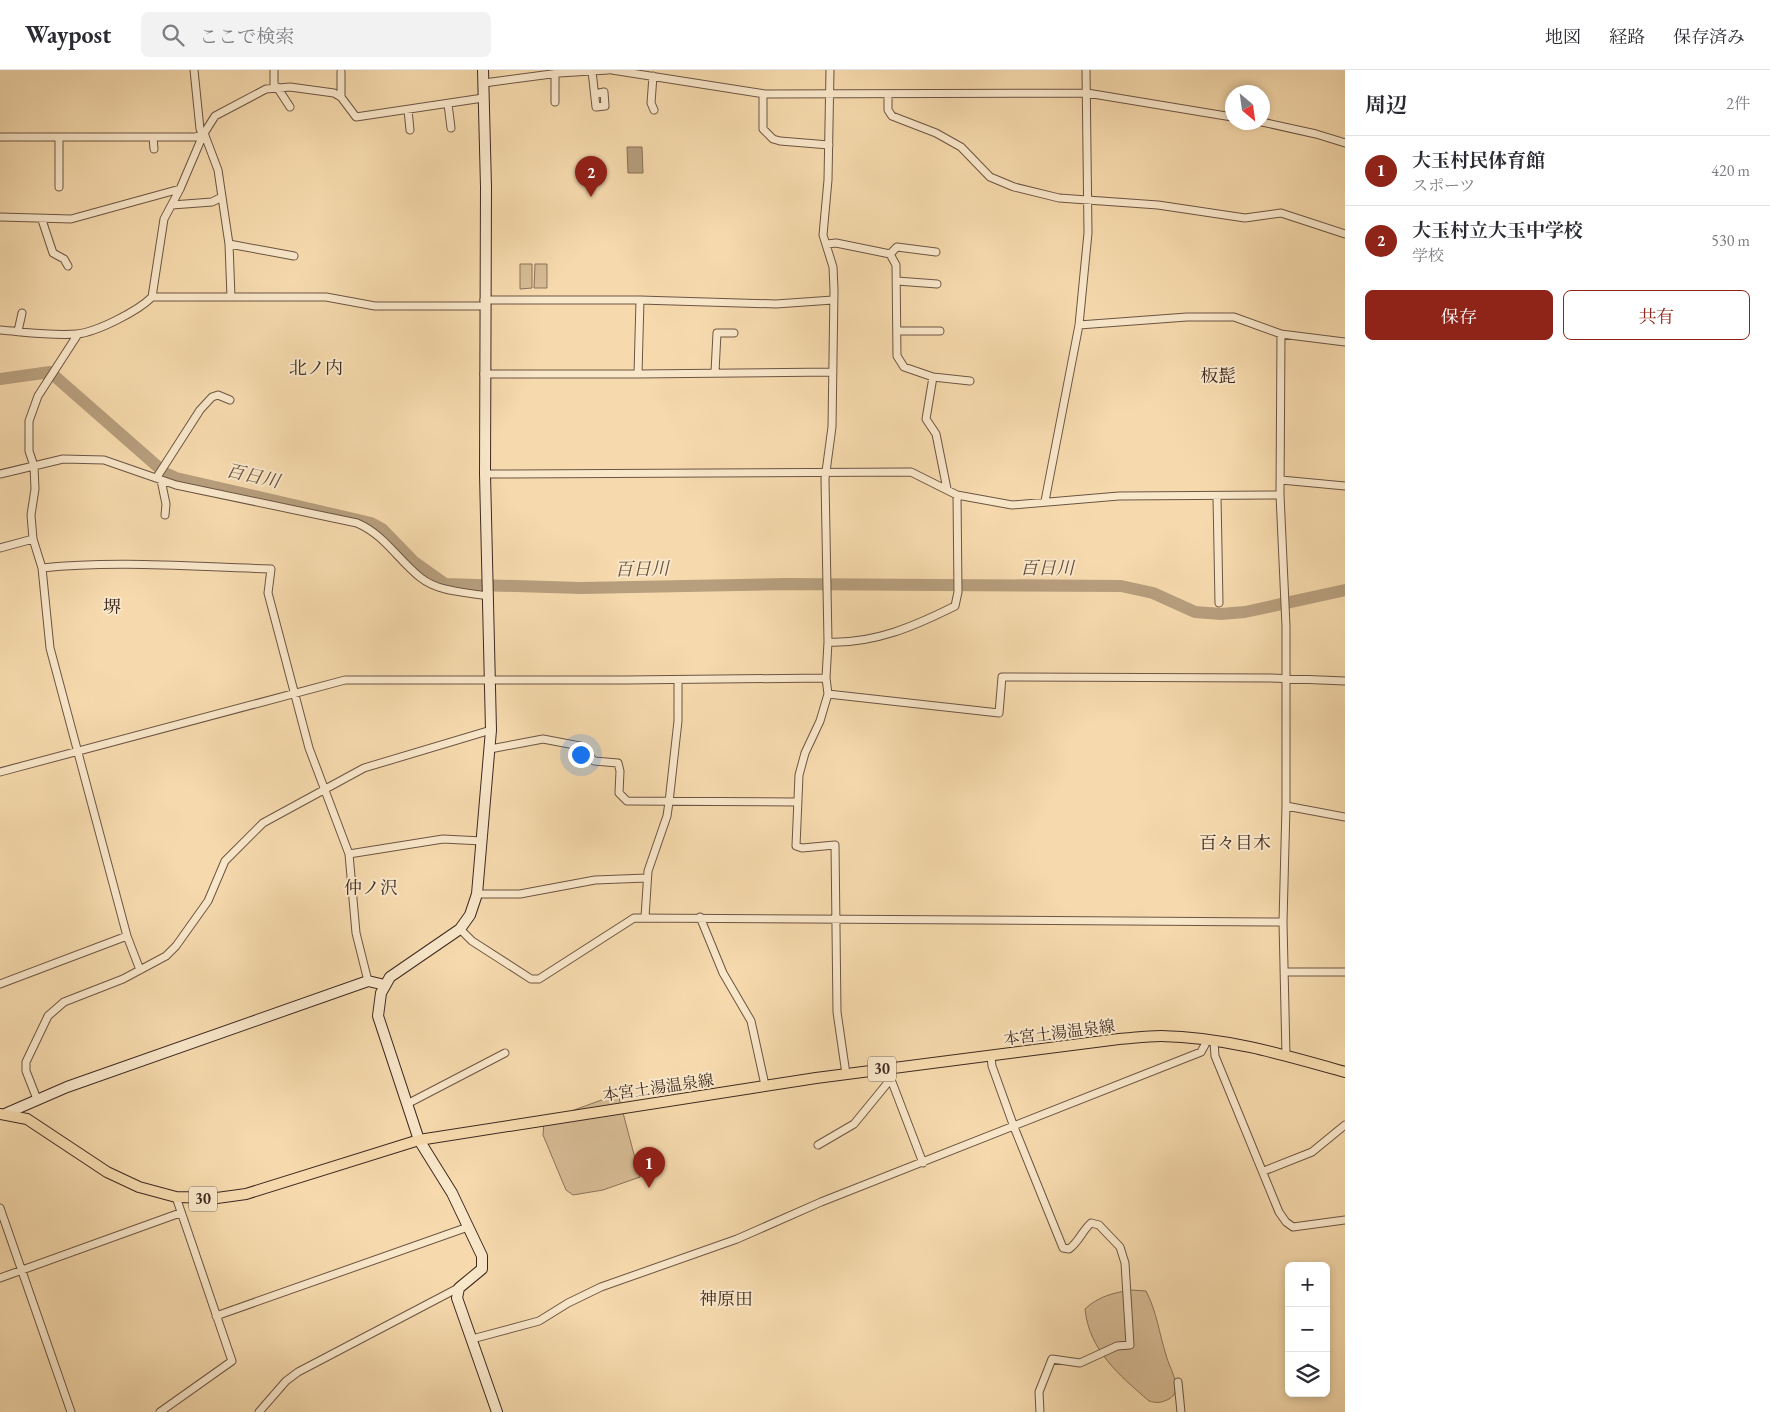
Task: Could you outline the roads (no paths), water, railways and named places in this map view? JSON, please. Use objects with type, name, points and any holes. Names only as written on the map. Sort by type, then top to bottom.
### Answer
[{"type":"main road","name":"本宮土湯温泉線","points":[[3,1113],[27,1119],[123,1181],[176,1197],[199,1199],[246,1194],[419,1140],[765,1085],[1160,1036],[1245,1046],[1286,1055],[1345,1072]]},
{"type":"street","points":[[194,70],[200,129],[218,170],[229,244],[231,297]]},
{"type":"street","points":[[274,70],[276,87],[290,107]]},
{"type":"street","points":[[259,1412],[286,1381],[298,1372],[462,1286],[480,1273],[483,1266],[482,1256],[452,1193],[419,1140],[379,1026],[379,1000],[385,985],[398,970],[439,945],[460,928],[470,915],[477,894],[491,730],[485,474],[484,303],[486,187],[483,70]]},
{"type":"street","points":[[484,83],[556,72],[610,70],[763,94],[1087,93],[1225,116]]},
{"type":"street","points":[[830,70],[829,145],[823,235],[833,268],[834,372],[832,427],[825,473],[828,642],[826,678],[828,694],[820,721],[805,753],[799,775],[796,802],[796,846],[835,845],[837,1012],[846,1074]]},
{"type":"street","points":[[1045,501],[1079,325],[1088,233],[1086,200],[1086,70]]},
{"type":"street","points":[[592,71],[595,94]]},
{"type":"street","points":[[341,72],[341,98]]},
{"type":"street","points":[[554,102],[556,72]]},
{"type":"street","points":[[653,76],[651,103],[654,110]]},
{"type":"street","points":[[0,330],[78,334],[145,304],[152,297],[164,218],[180,189],[203,134],[215,116],[254,94],[276,87],[334,93],[341,98],[356,117],[483,98]]},
{"type":"street","points":[[763,94],[763,129],[773,139],[780,142],[829,145]]},
{"type":"street","points":[[888,94],[888,110],[892,116],[936,133],[961,147],[990,177],[1014,187],[1059,198],[1158,205],[1245,218],[1281,213],[1345,234]]},
{"type":"street","points":[[448,104],[451,128]]},
{"type":"street","points":[[408,110],[410,130]]},
{"type":"street","points":[[1270,124],[1316,134],[1345,143]]},
{"type":"street","points":[[0,137],[153,137],[203,134]]},
{"type":"street","points":[[59,137],[59,188]]},
{"type":"street","points":[[153,137],[154,149]]},
{"type":"street","points":[[0,217],[42,220],[71,219],[180,189]]},
{"type":"street","points":[[172,206],[212,202],[222,198]]},
{"type":"street","points":[[42,220],[53,253],[64,259],[68,266]]},
{"type":"street","points":[[827,244],[836,243],[890,254],[896,265],[897,356],[901,363],[908,368],[934,377],[970,381]]},
{"type":"street","points":[[229,244],[294,256]]},
{"type":"street","points":[[890,254],[898,247],[936,252]]},
{"type":"street","points":[[897,281],[937,284]]},
{"type":"street","points":[[152,297],[326,297],[375,306],[640,300],[776,304],[833,300]]},
{"type":"street","points":[[638,374],[640,300]]},
{"type":"street","points":[[18,331],[22,313]]},
{"type":"street","points":[[1079,325],[1187,316],[1234,317],[1281,334],[1345,342]]},
{"type":"street","points":[[898,331],[940,332]]},
{"type":"street","points":[[715,372],[717,333],[734,333]]},
{"type":"street","points":[[78,334],[32,408],[29,421],[29,451],[34,466],[35,490],[31,515],[33,539],[42,568],[50,648],[127,936],[140,970]]},
{"type":"street","points":[[1281,334],[1280,495],[1285,595],[1286,679],[1284,922],[1286,1055]]},
{"type":"street","points":[[484,374],[834,372]]},
{"type":"street","points":[[934,377],[926,419],[936,434],[948,489]]},
{"type":"street","points":[[165,515],[166,504],[160,474],[204,404],[218,394],[230,400]]},
{"type":"street","points":[[0,474],[63,459],[95,463],[104,460],[357,523],[382,538],[421,578],[435,586],[451,591],[487,593]]},
{"type":"street","points":[[485,474],[911,472],[957,495],[1012,505],[1119,496],[1280,495]]},
{"type":"street","points":[[1281,480],[1345,486]]},
{"type":"street","points":[[828,642],[885,636],[955,606],[958,592],[957,495]]},
{"type":"street","points":[[1217,496],[1219,603]]},
{"type":"street","points":[[0,548],[33,539]]},
{"type":"street","points":[[42,568],[83,563],[123,563],[271,569],[268,593],[309,748],[349,854],[356,933],[368,980]]},
{"type":"street","points":[[828,694],[999,713],[1002,677],[1345,681]]},
{"type":"street","points":[[0,772],[345,680],[826,678]]},
{"type":"street","points":[[645,917],[647,878],[667,816],[669,802],[678,721],[678,680]]},
{"type":"street","points":[[37,1099],[26,1071],[26,1062],[48,1016],[64,1002],[140,970],[166,956],[176,946],[208,901],[225,861],[263,822],[364,768],[491,730]]},
{"type":"street","points":[[490,749],[539,740],[577,744],[594,761],[618,763],[620,766],[619,793],[626,801],[796,802]]},
{"type":"street","points":[[1286,806],[1345,817]]},
{"type":"street","points":[[349,854],[443,839],[482,841]]},
{"type":"street","points":[[477,894],[520,894],[596,880],[647,878]]},
{"type":"street","points":[[460,928],[472,941],[531,979],[539,979],[634,918],[645,917],[970,918],[1284,922]]},
{"type":"street","points":[[700,917],[723,973],[751,1021],[765,1085]]},
{"type":"street","points":[[0,984],[127,936]]},
{"type":"street","points":[[1286,972],[1345,972]]},
{"type":"street","points":[[3,1113],[37,1099],[368,980],[385,985]]},
{"type":"street","points":[[472,1340],[539,1321],[568,1303],[602,1288],[737,1239],[821,1202],[1200,1052],[1210,1041],[1279,1212],[1286,1222],[1293,1227],[1345,1220]]},
{"type":"street","points":[[407,1104],[505,1053]]},
{"type":"street","points":[[991,1056],[992,1066],[1014,1127],[1063,1248],[1068,1249],[1076,1244],[1085,1229],[1091,1224],[1099,1224],[1120,1247],[1126,1263],[1130,1345],[1117,1346],[1080,1363],[1052,1359],[1039,1392],[1040,1412]]},
{"type":"street","points":[[887,1069],[923,1162]]},
{"type":"street","points":[[818,1145],[854,1124],[890,1080]]},
{"type":"street","points":[[1264,1171],[1312,1152],[1345,1125]]},
{"type":"street","points":[[160,1412],[232,1361],[176,1197]]},
{"type":"street","points":[[0,1208],[71,1412]]},
{"type":"street","points":[[0,1278],[180,1213]]},
{"type":"street","points":[[216,1316],[468,1227]]},
{"type":"street","points":[[462,1286],[457,1291],[456,1298],[497,1412]]},
{"type":"street","points":[[1178,1382],[1181,1412]]},
{"type":"waterway","name":"百日川","points":[[0,379],[50,372],[165,473],[176,478],[371,523],[382,529],[414,562],[445,584],[581,588],[785,584],[1121,586],[1153,593],[1195,612],[1221,614],[1245,612],[1345,590]]},
{"type":"place","name":"大玉村立大玉中学校","points":[[591,197]]},
{"type":"place","name":"大玉村民体育館","points":[[649,1188]]},
{"type":"district","name":"北ノ内","points":[[316,368]]},
{"type":"district","name":"板髭","points":[[1218,376]]},
{"type":"district","name":"堺","points":[[112,607]]},
{"type":"district","name":"百々目木","points":[[1235,843]]},
{"type":"district","name":"仲ノ沢","points":[[371,888]]},
{"type":"district","name":"神原田","points":[[726,1299]]}]
